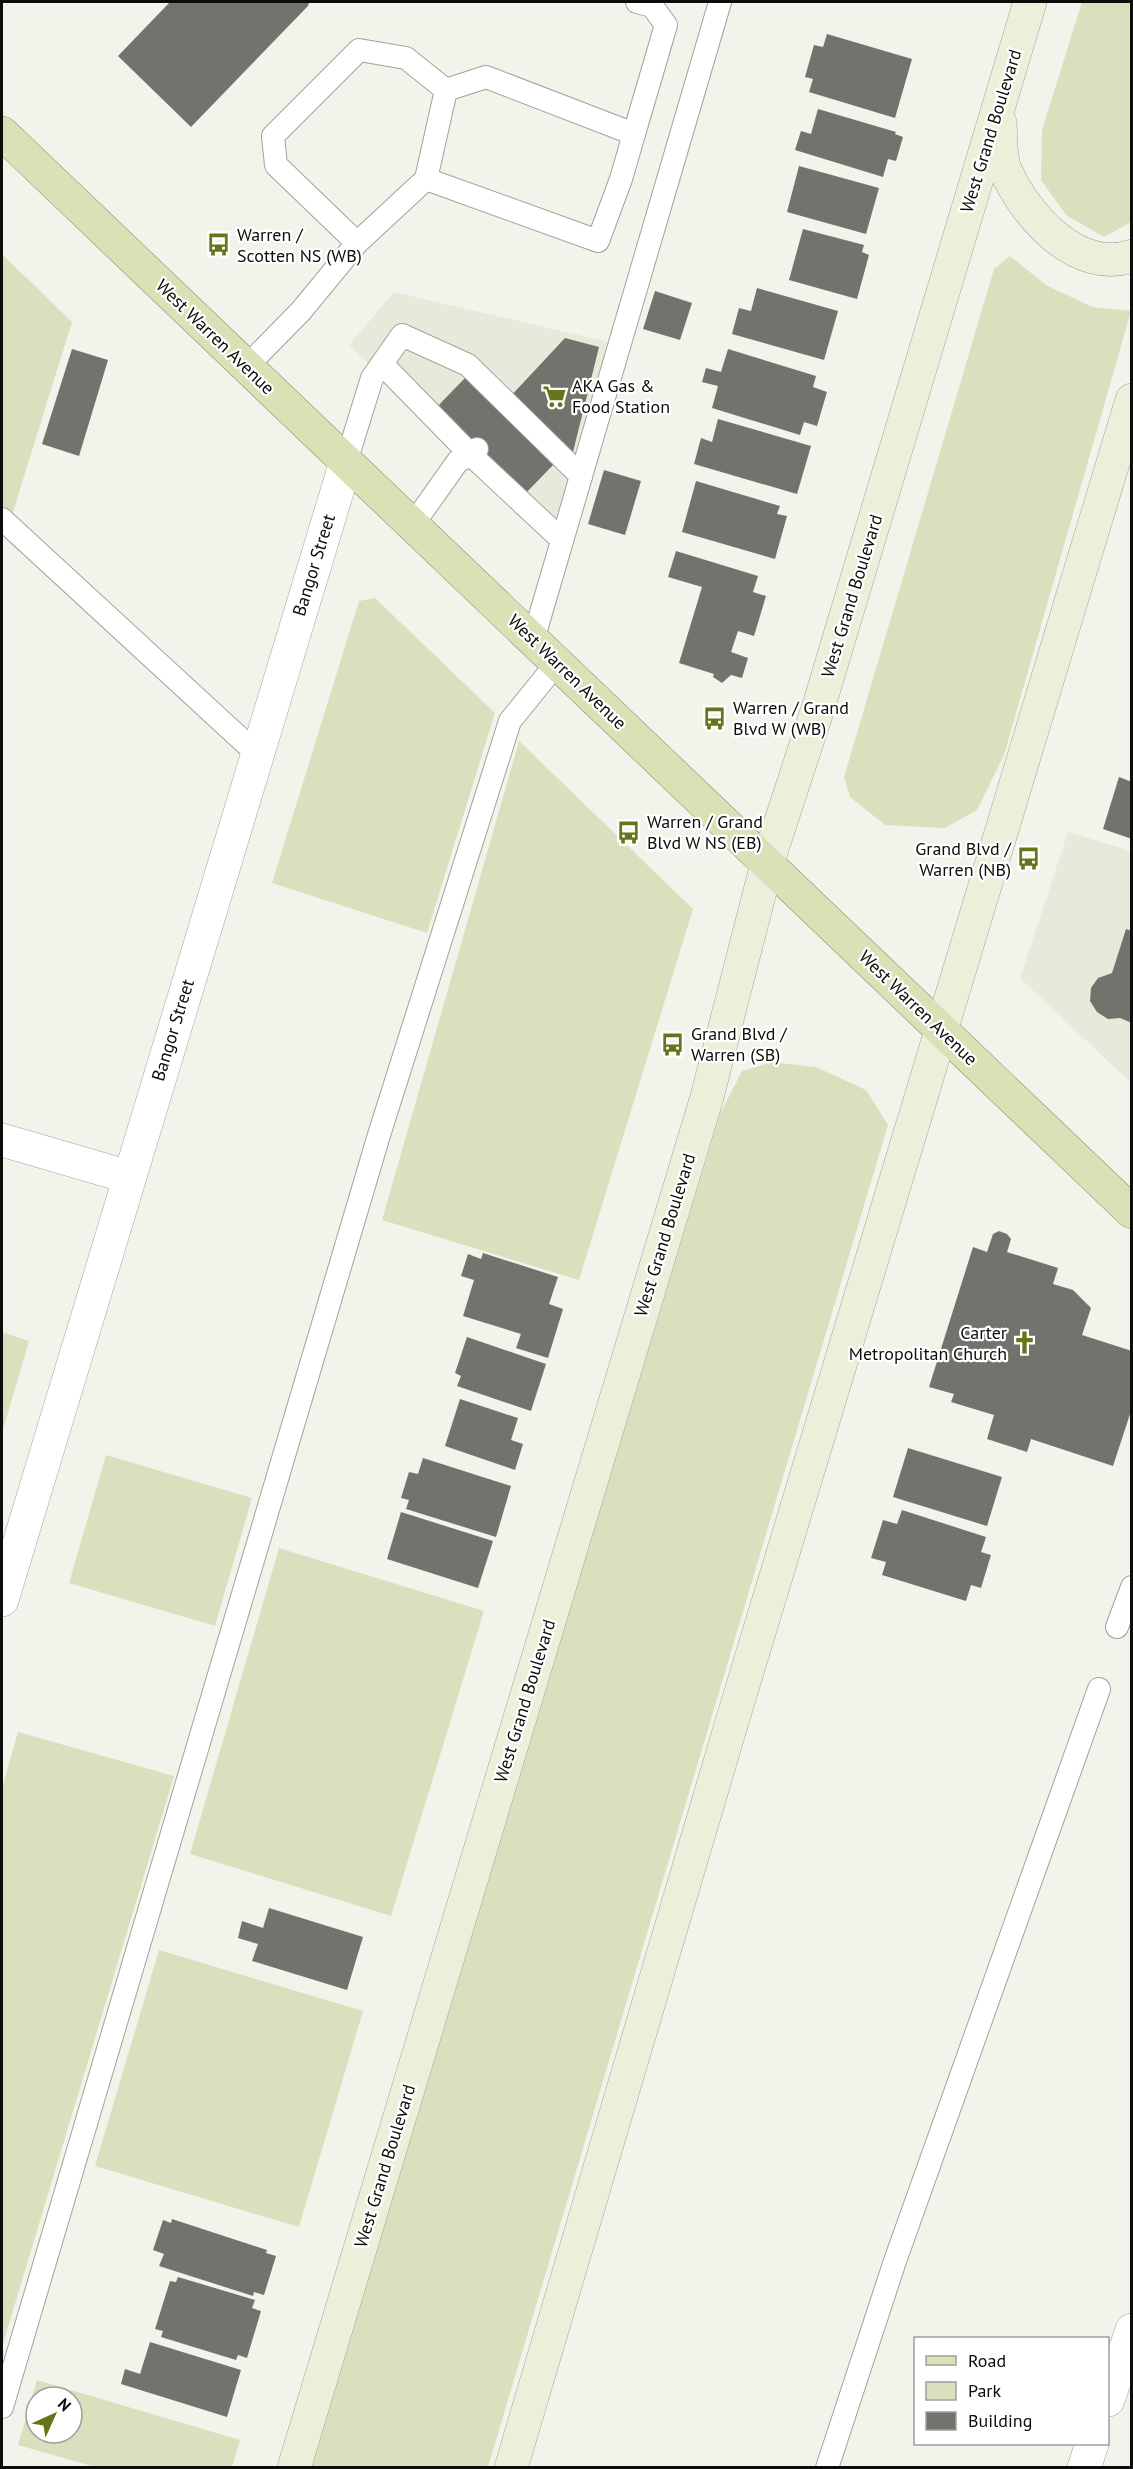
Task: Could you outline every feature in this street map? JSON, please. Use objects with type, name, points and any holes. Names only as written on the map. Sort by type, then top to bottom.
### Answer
[{"type":"main road","name":"West Grand Boulevard","points":[[294,2468],[707,1096],[767,864],[820,702],[1030,2]]},
{"type":"main road","points":[[999,107],[1004,167],[1021,200],[1044,227],[1067,248],[1097,258],[1131,256]]},
{"type":"main road","name":"West Warren Avenue","points":[[2,133],[1131,1212]]},
{"type":"main road","points":[[511,2468],[734,1715],[1131,400]]},
{"type":"street","name":"Bangor Street","points":[[2,1600],[346,462]]},
{"type":"street","points":[[2,1140],[129,1177]]},
{"type":"street","points":[[1118,2387],[1131,2330]]},
{"type":"street","points":[[1084,2468],[1092,2445]]},
{"type":"lane","points":[[426,179],[597,241],[621,179],[666,25],[652,6],[637,2]]},
{"type":"lane","points":[[533,640],[720,2]]},
{"type":"lane","points":[[357,243],[276,165],[273,136],[359,50],[405,58],[446,90]]},
{"type":"lane","points":[[446,90],[486,77],[634,134]]},
{"type":"lane","points":[[246,367],[301,311],[357,243],[426,179],[446,90]]},
{"type":"lane","points":[[346,462],[372,378],[402,335],[468,365],[479,384],[543,447],[581,476]]},
{"type":"lane","points":[[382,364],[515,491],[562,540]]},
{"type":"lane","points":[[412,526],[458,461],[474,452]]},
{"type":"lane","points":[[2,519],[257,754]]},
{"type":"lane","points":[[2,2407],[379,1135],[510,721],[557,663]]},
{"type":"lane","points":[[1117,1627],[1131,1587]]},
{"type":"lane","points":[[827,2468],[895,2261],[1099,1689]]},
{"type":"shaded area","points":[[394,292],[609,342],[550,539],[349,345]]},
{"type":"shaded area","points":[[1068,832],[1131,851],[1131,1083],[1020,978]]},
{"type":"green space","points":[[1082,2],[1131,2],[1131,222],[1104,237],[1066,215],[1041,180],[1042,130]]},
{"type":"green space","points":[[2,254],[72,322],[12,515],[2,505]]},
{"type":"green space","points":[[1010,256],[1046,285],[1092,307],[1131,311],[1004,755],[977,810],[945,828],[885,825],[850,797],[844,777],[994,269]]},
{"type":"green space","points":[[375,598],[495,713],[427,933],[272,883],[359,601]]},
{"type":"green space","points":[[519,741],[693,909],[579,1280],[382,1220]]},
{"type":"green space","points":[[771,1062],[816,1067],[866,1090],[888,1125],[488,2467],[309,2468],[720,1114],[742,1071]]},
{"type":"green space","points":[[2,1332],[29,1341],[2,1433]]},
{"type":"green space","points":[[106,1455],[252,1498],[215,1626],[69,1583]]},
{"type":"green space","points":[[279,1548],[484,1611],[391,1916],[190,1854]]},
{"type":"green space","points":[[18,1732],[174,1776],[2,2347],[2,1788]]},
{"type":"green space","points":[[159,1950],[363,2011],[299,2227],[95,2166]]},
{"type":"green space","points":[[37,2380],[54,2385],[36,2385]]},
{"type":"green space","points":[[84,2394],[240,2440],[232,2467],[95,2467],[18,2445],[24,2424],[24,2445],[84,2445]]},
{"type":"building","points":[[170,2],[309,2],[308,6],[191,127],[118,56]]},
{"type":"building","points":[[827,34],[912,59],[895,118],[809,92],[813,79],[805,77],[814,45],[823,47]]},
{"type":"building","points":[[818,109],[896,132],[895,134],[903,137],[896,161],[888,159],[883,177],[795,150],[801,131],[811,134]]},
{"type":"building","points":[[799,166],[879,188],[866,234],[787,212]]},
{"type":"building","points":[[803,229],[864,245],[862,252],[869,255],[857,299],[789,280]]},
{"type":"building","points":[[757,288],[838,311],[824,360],[732,334],[739,308],[751,311]]},
{"type":"building","points":[[655,291],[692,303],[680,340],[643,329]]},
{"type":"building","points":[[565,338],[599,347],[572,456],[509,398]]},
{"type":"building","points":[[72,349],[108,360],[79,456],[42,444]]},
{"type":"building","points":[[728,349],[816,376],[813,387],[827,392],[817,426],[804,422],[800,435],[712,408],[718,386],[702,382],[706,368],[721,372]]},
{"type":"building","points":[[465,378],[554,464],[524,495],[435,409]]},
{"type":"building","points":[[718,419],[811,446],[797,494],[694,464],[701,438],[712,442]]},
{"type":"building","points":[[604,470],[641,481],[625,535],[588,524]]},
{"type":"building","points":[[696,481],[780,506],[777,514],[787,516],[775,559],[682,532]]},
{"type":"building","points":[[676,551],[758,576],[753,592],[766,596],[754,636],[738,631],[731,652],[748,658],[742,678],[731,675],[722,683],[713,677],[714,674],[679,663],[702,587],[668,577]]},
{"type":"building","points":[[1119,777],[1132,782],[1132,839],[1103,829]]},
{"type":"building","points":[[1126,929],[1132,931],[1132,1023],[1120,1018],[1108,1019],[1097,1012],[1090,1001],[1091,988],[1098,978],[1112,973]]},
{"type":"building","name":"Carter Metropolitan Church","points":[[999,1231],[1007,1234],[1011,1239],[1007,1252],[1058,1268],[1053,1284],[1073,1290],[1091,1308],[1082,1335],[1132,1351],[1132,1408],[1113,1466],[1031,1439],[1027,1452],[987,1439],[994,1415],[951,1402],[954,1394],[929,1387],[973,1247],[987,1252],[993,1234]]},
{"type":"building","points":[[483,1253],[558,1277],[549,1304],[563,1309],[548,1358],[516,1348],[521,1334],[463,1316],[474,1280],[461,1276],[468,1254],[481,1259]]},
{"type":"building","points":[[467,1337],[546,1364],[531,1411],[457,1386],[461,1376],[455,1373]]},
{"type":"building","points":[[460,1399],[518,1418],[511,1440],[523,1444],[515,1470],[445,1446]]},
{"type":"building","points":[[908,1448],[1002,1477],[987,1526],[893,1497]]},
{"type":"building","points":[[423,1458],[511,1486],[496,1537],[406,1509],[409,1500],[401,1498],[409,1472],[418,1474]]},
{"type":"building","points":[[902,1510],[986,1537],[981,1552],[991,1555],[981,1588],[971,1585],[966,1601],[882,1575],[886,1562],[871,1558],[883,1520],[897,1524]]},
{"type":"building","points":[[401,1512],[493,1541],[478,1588],[387,1559]]},
{"type":"building","points":[[269,1908],[363,1937],[347,1990],[252,1961],[258,1944],[238,1938],[242,1921],[263,1928]]},
{"type":"building","points":[[172,2219],[267,2250],[266,2253],[276,2256],[264,2295],[254,2292],[253,2296],[159,2266],[164,2254],[153,2250],[163,2220],[171,2223]]},
{"type":"building","points":[[178,2277],[255,2300],[252,2308],[261,2311],[247,2358],[238,2355],[236,2360],[161,2337],[163,2331],[155,2329],[170,2281],[176,2282]]},
{"type":"building","points":[[150,2342],[241,2370],[227,2417],[121,2384],[125,2369],[140,2374]]},
{"type":"place","name":"Warren / Scotten NS (WB)","points":[[219,245]]},
{"type":"place","name":"AKA Gas & Food Station","points":[[554,396]]},
{"type":"place","name":"Warren / Grand Blvd W (WB)","points":[[715,718]]},
{"type":"place","name":"Warren / Grand Blvd W NS (EB)","points":[[629,832]]},
{"type":"place","name":"Grand Blvd / Warren (NB)","points":[[1029,859]]},
{"type":"place","name":"Grand Blvd / Warren (SB)","points":[[673,1044]]},
{"type":"place","name":"Carter Metropolitan Church","points":[[1025,1343]]}]
